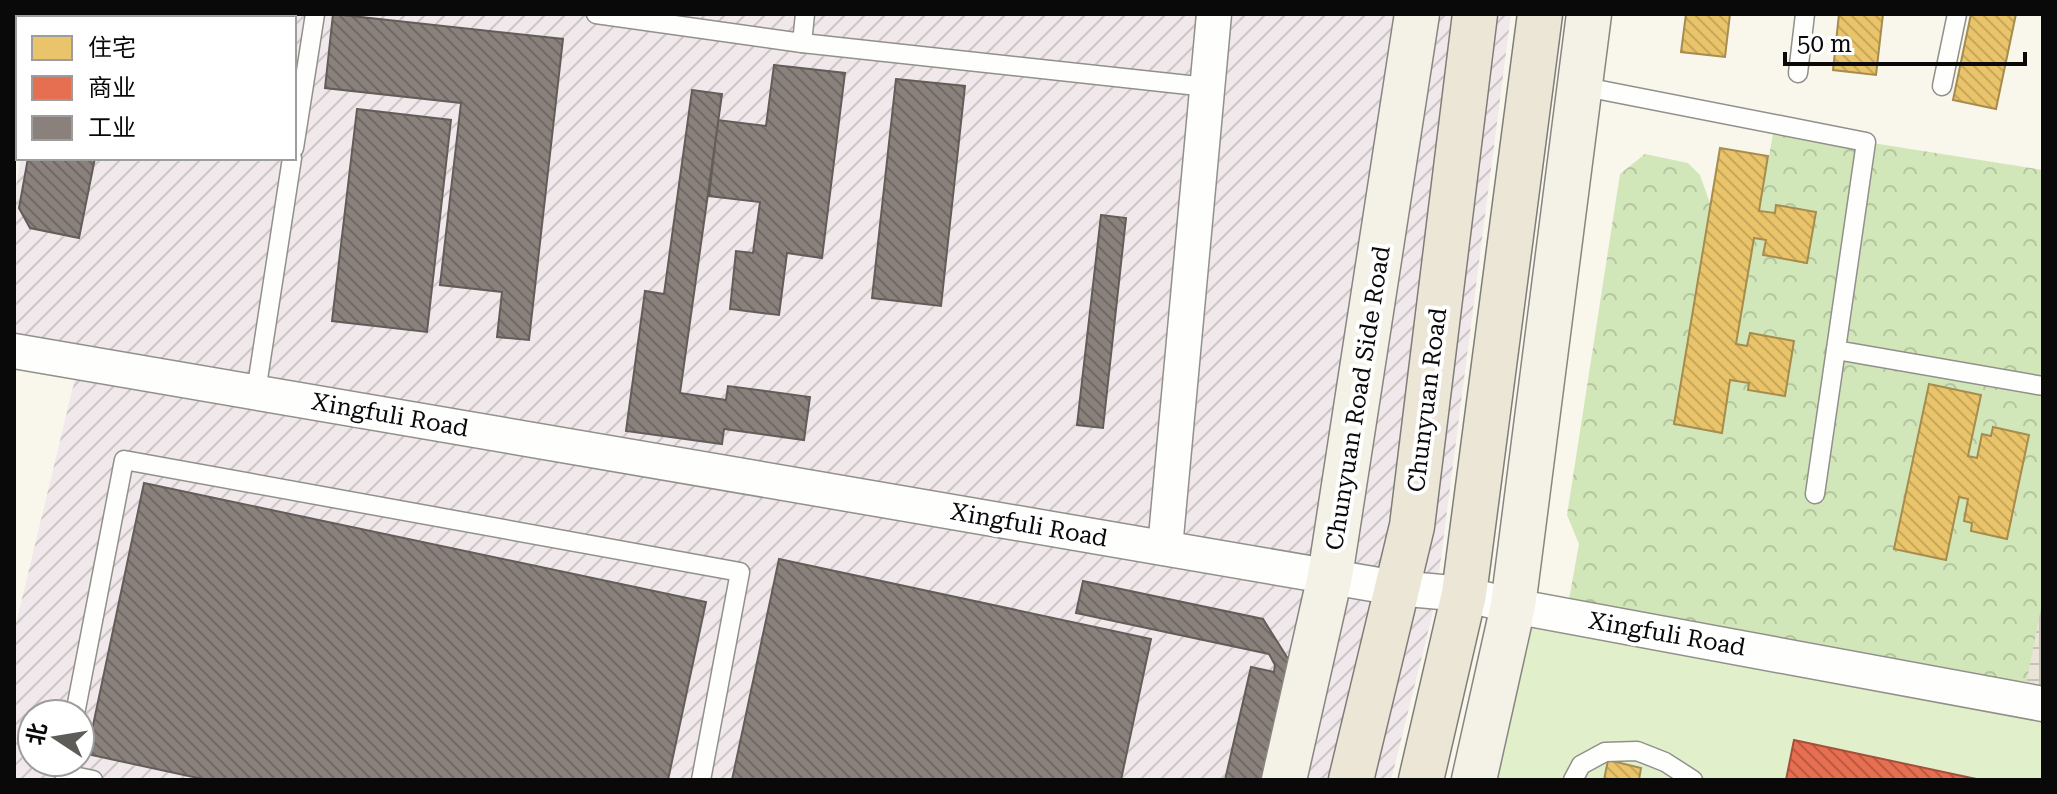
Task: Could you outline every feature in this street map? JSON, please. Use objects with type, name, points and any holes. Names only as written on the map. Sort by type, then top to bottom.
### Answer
[{"type":"main road","name":"Chunyuan Road","points":[[1351,780],[1412,526],[1475,14]]},
{"type":"main road","points":[[1421,780],[1464,594],[1540,14]]},
{"type":"street","points":[[1165,548],[1214,14]]},
{"type":"street","name":"Chunyuan Road Side Road","points":[[1284,780],[1330,576],[1417,14]]},
{"type":"street","points":[[1474,780],[1513,606],[1589,14]]},
{"type":"street","name":"Xingfuli Road","points":[[14,351],[1396,588],[1464,594],[1513,606],[2043,704]]},
{"type":"lane","points":[[296,135],[315,14]]},
{"type":"lane","points":[[596,14],[802,43],[1207,87]]},
{"type":"lane","points":[[802,43],[805,14]]},
{"type":"lane","points":[[1798,73],[1805,14]]},
{"type":"lane","points":[[1942,86],[1957,14]]},
{"type":"lane","points":[[1580,86],[1866,142],[1815,494]]},
{"type":"lane","points":[[256,392],[292,160]]},
{"type":"lane","points":[[1836,350],[2043,386]]},
{"type":"lane","points":[[78,698],[124,460],[740,572],[701,780]]},
{"type":"lane","points":[[1573,780],[1581,765],[1605,752],[1637,751],[1665,762],[1693,780]]},
{"type":"shaded area","points":[[48,14],[1511,14],[1435,604],[1391,780],[14,780],[14,632],[79,362],[14,335],[14,197],[21,160],[296,160],[296,16]]},
{"type":"shaded area","points":[[2043,598],[2043,704],[2023,700]]},
{"type":"green space","points":[[1775,123],[1866,142],[2043,170],[2043,704],[1566,616],[1579,544],[1567,515],[1620,174],[1645,154],[1688,163],[1700,175],[1711,206],[1674,423],[1722,432],[1730,380],[1749,383],[1748,390],[1785,396],[1794,341],[1750,333],[1747,346],[1736,344],[1754,238],[1766,240],[1763,255],[1807,262],[1816,212],[1777,205],[1775,213],[1759,211]]},
{"type":"green space","points":[[1513,606],[2043,704],[2043,780],[1474,780]]},
{"type":"building: 住宅","points":[[1686,14],[1730,14],[1725,57],[1681,52]]},
{"type":"building: 住宅","points":[[1839,14],[1883,14],[1876,75],[1833,70]]},
{"type":"building: 住宅","points":[[1971,14],[2016,14],[1996,109],[1953,100]]},
{"type":"building: 住宅","points":[[1720,148],[1768,156],[1759,211],[1775,213],[1776,205],[1816,212],[1807,263],[1763,255],[1766,240],[1754,238],[1736,344],[1747,346],[1750,333],[1794,341],[1785,396],[1748,390],[1749,383],[1730,380],[1722,433],[1674,424]]},
{"type":"building: 住宅","points":[[1929,384],[1981,395],[1968,456],[1977,458],[1982,434],[1991,436],[1993,427],[2029,435],[2007,539],[1971,531],[1972,523],[1964,521],[1968,499],[1959,497],[1946,560],[1894,549]]},
{"type":"building: 住宅","points":[[1608,760],[1641,768],[1639,780],[1604,780]]},
{"type":"building: 商业","points":[[1794,740],[1981,780],[1786,780]]},
{"type":"building: 工业","points":[[55,14],[123,14],[122,16]]},
{"type":"building: 工业","points":[[333,14],[563,39],[529,340],[497,337],[502,292],[440,285],[461,103],[325,88]]},
{"type":"building: 工业","points":[[774,65],[845,73],[822,258],[787,253],[779,315],[730,309],[736,251],[753,253],[760,202],[709,196],[718,120],[766,126]]},
{"type":"building: 工业","points":[[896,79],[965,86],[941,306],[872,298]]},
{"type":"building: 工业","points":[[692,90],[722,94],[680,393],[726,400],[728,386],[810,397],[804,440],[724,429],[722,444],[626,431],[645,291],[664,294]]},
{"type":"building: 工业","points":[[357,109],[451,120],[427,332],[332,321]]},
{"type":"building: 工业","points":[[28,160],[95,160],[79,238],[30,228],[19,208]]},
{"type":"building: 工业","points":[[1101,215],[1126,218],[1103,428],[1077,425]]},
{"type":"building: 工业","points":[[144,483],[706,602],[668,780],[207,780],[96,756],[96,711]]},
{"type":"building: 工业","points":[[779,559],[1151,639],[1121,780],[732,780]]},
{"type":"building: 工业","points":[[1083,581],[1263,619],[1295,670],[1269,780],[1225,780],[1251,667],[1274,672],[1275,665],[1269,654],[1076,613]]}]
